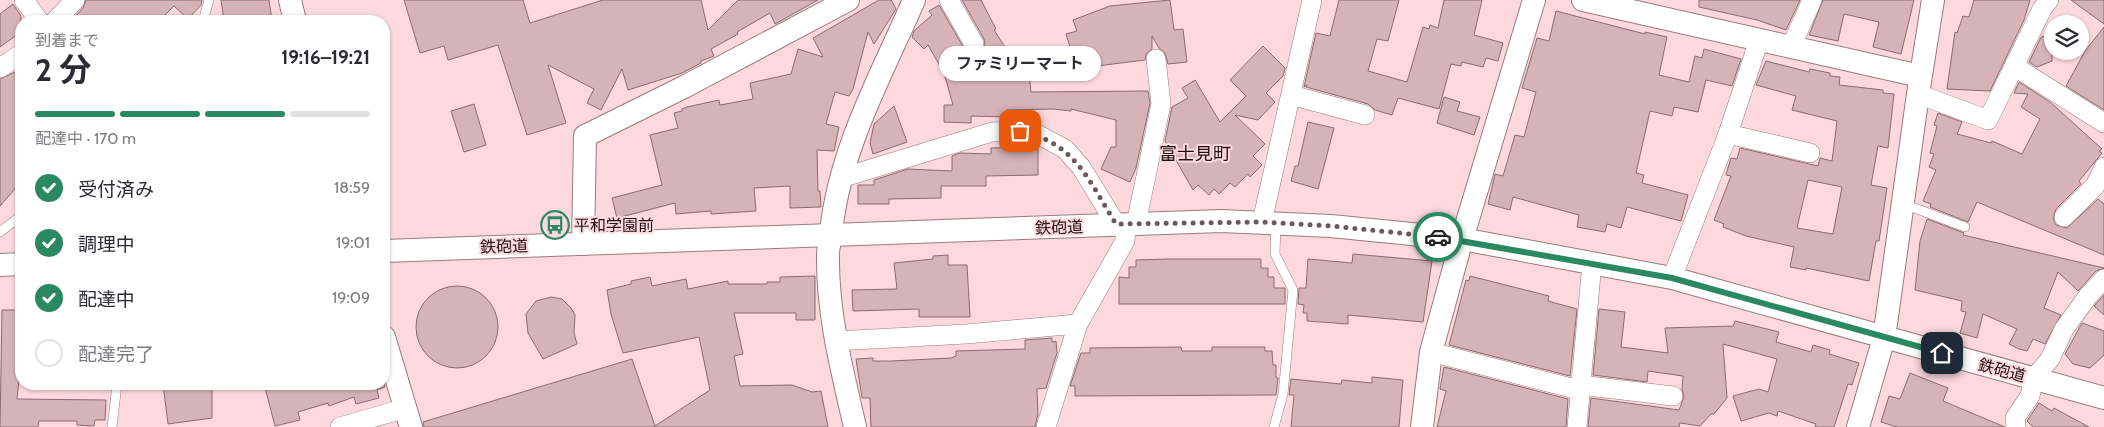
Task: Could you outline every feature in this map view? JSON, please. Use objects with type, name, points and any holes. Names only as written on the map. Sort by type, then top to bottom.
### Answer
[{"type":"street","points":[[24,0],[35,15]]},
{"type":"street","points":[[61,15],[75,0]]},
{"type":"street","points":[[290,0],[294,15]]},
{"type":"street","points":[[584,244],[585,136],[684,87],[848,0]]},
{"type":"street","points":[[855,427],[836,341],[828,252],[841,178],[862,113],[914,0]]},
{"type":"street","points":[[949,0],[974,44]]},
{"type":"street","points":[[1269,222],[1291,95],[1312,0]]},
{"type":"street","points":[[1422,427],[1431,352],[1462,240],[1534,0]]},
{"type":"street","points":[[1583,0],[1791,48],[1919,85],[1988,120],[2049,0]]},
{"type":"street","points":[[1791,48],[1812,0]]},
{"type":"street","points":[[1858,427],[1884,338],[1919,85],[1933,0]]},
{"type":"street","points":[[1672,278],[1728,134],[1759,40]]},
{"type":"street","points":[[0,68],[15,58]]},
{"type":"street","points":[[1046,427],[1078,324],[1124,241],[1126,224],[1161,104],[1156,59]]},
{"type":"street","points":[[2014,66],[2104,123]]},
{"type":"street","points":[[1291,95],[1365,115]]},
{"type":"street","points":[[841,178],[992,132],[1020,131],[1039,135],[1064,149],[1081,167],[1126,224]]},
{"type":"street","points":[[1728,134],[1810,153]]},
{"type":"street","points":[[2064,217],[2095,186],[2104,167]]},
{"type":"street","name":"鉄砲道","points":[[390,251],[1126,224],[1269,222],[1355,228],[1462,240],[1672,278],[2104,398]]},
{"type":"street","points":[[1577,427],[1592,263]]},
{"type":"street","points":[[0,264],[15,264]]},
{"type":"street","points":[[2016,427],[2015,418],[2030,396],[2034,378],[2050,359],[2064,329],[2088,296],[2104,279]]},
{"type":"street","points":[[836,341],[966,334],[1078,324]]},
{"type":"street","points":[[1431,352],[1580,388],[1673,396]]},
{"type":"street","points":[[340,427],[408,418],[390,357]]},
{"type":"lane","points":[[205,15],[209,0]]},
{"type":"lane","points":[[1904,204],[1966,227]]},
{"type":"lane","points":[[0,232],[15,221]]},
{"type":"lane","points":[[1269,222],[1275,254],[1293,290],[1283,394],[1274,427]]},
{"type":"lane","points":[[112,427],[116,390]]},
{"type":"building","points":[[86,0],[202,0],[201,5],[192,15],[184,15],[174,6],[165,15],[77,15],[83,8]]},
{"type":"building","points":[[221,0],[269,0],[271,15],[223,15]]},
{"type":"building","points":[[404,0],[523,0],[530,23],[603,0],[701,0],[708,30],[738,0],[818,0],[775,24],[770,13],[711,49],[714,56],[701,61],[701,63],[682,73],[628,90],[622,69],[601,110],[587,103],[594,89],[548,65],[566,123],[527,135],[498,45],[448,60],[444,46],[420,53]]},
{"type":"building","points":[[879,0],[891,0],[896,9],[874,44],[868,32],[853,89],[849,96],[835,92],[826,124],[839,127],[834,151],[817,150],[818,191],[820,191],[821,207],[790,208],[790,186],[754,188],[756,211],[711,214],[711,211],[676,214],[675,203],[617,218],[612,198],[662,185],[650,135],[678,128],[674,113],[682,111],[682,109],[687,107],[719,100],[720,105],[753,99],[750,83],[791,74],[798,49],[823,57],[813,38]]},
{"type":"building","points":[[962,0],[981,0],[996,29],[994,30],[1021,72],[1029,72],[1031,92],[1148,91],[1150,103],[1136,168],[1130,182],[1101,169],[1111,147],[1116,147],[1116,120],[1071,109],[1071,111],[1053,109],[1006,110],[1006,117],[971,116],[971,123],[944,122],[944,105],[953,105],[944,73],[928,45],[924,49],[912,37],[914,31],[932,15],[929,11],[939,5],[965,50],[973,55],[980,53],[985,45],[984,39]]},
{"type":"building","points":[[1170,0],[1174,30],[1183,29],[1187,62],[1168,64],[1165,53],[1159,48],[1152,36],[1152,49],[1146,54],[1145,60],[1073,69],[1066,48],[1070,47],[1066,34],[1077,31],[1073,20],[1110,6]]},
{"type":"building","points":[[1339,0],[1399,0],[1388,41],[1377,39],[1368,71],[1407,82],[1423,27],[1429,29],[1430,25],[1438,28],[1444,0],[1482,0],[1474,35],[1503,43],[1498,61],[1486,58],[1483,67],[1462,62],[1461,66],[1451,64],[1439,109],[1398,98],[1392,115],[1375,110],[1368,104],[1306,87],[1307,85],[1304,87],[1316,33],[1330,36]]},
{"type":"building","points":[[1699,0],[1800,0],[1786,30],[1757,20],[1699,7]]},
{"type":"building","points":[[1823,0],[1914,0],[1901,54],[1873,47],[1879,22],[1844,14],[1838,41],[1809,35]]},
{"type":"building","points":[[1974,0],[2030,0],[2024,20],[1990,91],[1947,89],[1955,32],[1957,33],[1963,16],[1969,17]]},
{"type":"building","points":[[2071,0],[2104,0],[2104,24]]},
{"type":"building","points":[[13,4],[20,15],[15,15],[15,36],[0,47],[0,14]]},
{"type":"building","points":[[1556,11],[1645,34],[1645,32],[1667,37],[1659,75],[1689,82],[1695,56],[1702,58],[1704,49],[1741,59],[1732,86],[1706,80],[1698,112],[1674,107],[1672,116],[1650,111],[1636,173],[1644,175],[1642,183],[1688,195],[1681,221],[1627,207],[1621,228],[1607,224],[1605,232],[1577,227],[1579,215],[1513,197],[1510,210],[1488,204],[1495,174],[1503,176],[1515,135],[1524,137],[1536,92],[1522,88],[1537,38],[1549,41]]},
{"type":"building","points":[[2104,27],[2104,110],[2066,86],[2080,60],[2089,60],[2089,46]]},
{"type":"building","points":[[2044,36],[2044,60],[2052,61],[2037,67],[2029,62],[2041,37]]},
{"type":"building","points":[[1263,46],[1285,68],[1283,76],[1266,93],[1275,102],[1258,120],[1235,115],[1265,144],[1253,156],[1262,165],[1250,177],[1248,174],[1235,187],[1230,183],[1219,194],[1214,189],[1209,195],[1198,185],[1193,190],[1165,141],[1172,107],[1188,98],[1182,88],[1195,80],[1220,122],[1246,96],[1230,80]]},
{"type":"building","points":[[1766,61],[1809,72],[1810,69],[1830,73],[1830,76],[1840,77],[1839,85],[1883,90],[1883,93],[1894,94],[1888,148],[1878,146],[1871,185],[1887,188],[1879,241],[1876,241],[1869,281],[1806,268],[1806,270],[1790,267],[1794,247],[1746,236],[1723,227],[1724,224],[1714,220],[1731,176],[1726,175],[1731,158],[1737,159],[1740,148],[1818,166],[1820,158],[1832,161],[1837,121],[1792,110],[1796,96],[1756,85]],"holes":[[[1808,180],[1842,187],[1833,234],[1797,228]]]},
{"type":"building","points":[[15,72],[15,189],[0,206],[0,79]]},
{"type":"building","points":[[2019,82],[2050,102],[2102,149],[2099,151],[2102,153],[2079,181],[2081,184],[2056,209],[2053,219],[2056,225],[2067,228],[2098,199],[2104,204],[2104,255],[1977,202],[1968,222],[1930,207],[1931,204],[1923,201],[1936,170],[1929,167],[1934,154],[1930,153],[1937,126],[1934,125],[1938,113],[1962,122],[1957,134],[1991,143],[1992,141],[2022,154],[2040,119],[2021,107],[2028,94],[2014,93]]},
{"type":"building","points":[[1444,97],[1460,102],[1457,111],[1480,117],[1474,135],[1437,123]]},
{"type":"building","points":[[474,104],[486,145],[464,152],[451,111]]},
{"type":"building","points":[[894,106],[907,142],[873,154],[870,143],[874,124]]},
{"type":"building","points":[[1308,122],[1334,128],[1318,189],[1291,181],[1295,166],[1298,166]]},
{"type":"building","points":[[1038,147],[1038,175],[986,176],[986,186],[941,186],[941,198],[889,199],[889,204],[858,204],[858,185],[874,185],[874,180],[908,169],[952,171],[952,156],[960,153],[991,154],[991,148]]},
{"type":"building","points":[[1927,219],[1964,233],[1963,235],[2104,268],[2096,271],[2078,291],[2058,272],[2044,308],[2061,315],[2045,344],[2033,339],[2027,351],[2019,349],[2009,344],[2017,329],[1983,314],[1977,338],[1960,333],[1966,312],[1961,311],[1962,301],[1915,290],[1920,241]]},
{"type":"building","points":[[1353,254],[1432,261],[1423,322],[1348,315],[1348,324],[1307,321],[1307,313],[1303,313],[1304,305],[1298,304],[1299,288],[1306,288],[1308,259],[1352,263]]},
{"type":"building","points":[[948,255],[948,265],[967,265],[970,317],[919,317],[919,309],[853,311],[852,290],[897,289],[894,263],[933,259],[933,256]]},
{"type":"building","points":[[1261,259],[1261,268],[1268,268],[1268,277],[1274,277],[1274,288],[1285,288],[1285,304],[1119,304],[1119,277],[1129,278],[1129,267],[1136,267],[1136,260]]},
{"type":"building","points":[[815,276],[815,320],[796,320],[796,313],[734,313],[743,354],[734,356],[740,386],[792,385],[812,392],[821,391],[828,427],[424,427],[423,422],[632,359],[655,426],[710,390],[699,337],[623,353],[611,314],[607,290],[631,284],[631,281],[650,277],[652,286],[686,279],[688,289],[728,281],[728,284],[767,284],[767,282],[780,282],[780,277]]},
{"type":"building","points":[[1470,276],[1549,296],[1548,301],[1577,309],[1570,376],[1449,345],[1466,280],[1469,281]]},
{"type":"building","points":[[457,286],[473,289],[486,298],[495,311],[498,327],[495,343],[486,356],[473,365],[457,368],[441,365],[428,356],[419,343],[416,327],[419,311],[428,298],[441,289]]},
{"type":"building","points":[[2104,295],[2104,315],[2094,306]]},
{"type":"building","points":[[551,297],[562,299],[575,315],[574,333],[577,344],[543,359],[528,333],[526,314],[536,301]]},
{"type":"building","points":[[1599,309],[1625,312],[1621,347],[1668,353],[1665,328],[1733,326],[1735,321],[1779,332],[1776,342],[1811,352],[1813,345],[1830,350],[1829,354],[1859,363],[1852,385],[1848,384],[1834,427],[1815,427],[1816,424],[1778,411],[1777,416],[1769,413],[1741,421],[1733,396],[1759,389],[1768,392],[1777,359],[1723,344],[1727,398],[1714,414],[1711,414],[1700,426],[1680,423],[1679,427],[1588,427],[1591,398],[1679,410],[1684,397],[1682,389],[1683,376],[1648,371],[1647,382],[1593,375]]},
{"type":"building","points":[[2,310],[15,310],[15,390],[18,390],[17,399],[106,400],[105,420],[95,420],[94,426],[77,425],[77,421],[39,421],[38,427],[0,427]]},
{"type":"building","points":[[2082,323],[2104,331],[2104,355],[2090,368],[2073,364],[2065,354]]},
{"type":"building","points":[[1052,338],[1052,342],[1056,341],[1057,353],[1046,388],[1037,389],[1038,414],[1035,427],[871,427],[870,398],[862,398],[856,359],[873,358],[873,361],[891,361],[951,358],[956,356],[956,351],[1025,349],[1025,340]]},
{"type":"building","points":[[1181,347],[1182,351],[1212,351],[1212,347],[1265,347],[1265,351],[1272,351],[1273,365],[1276,365],[1276,377],[1278,378],[1276,395],[1075,396],[1075,386],[1070,386],[1081,353],[1090,353],[1090,348]]},
{"type":"building","points":[[1444,367],[1568,399],[1566,427],[1437,427],[1446,391],[1440,389]]},
{"type":"building","points":[[1910,373],[1948,388],[1943,401],[2005,427],[1897,427],[1881,422],[1889,396],[1900,399]]},
{"type":"building","points":[[1372,377],[1403,380],[1399,427],[1291,427],[1294,395],[1289,395],[1291,379],[1341,384],[1342,380],[1372,383]]},
{"type":"building","points":[[164,390],[212,390],[212,418],[168,424]]},
{"type":"building","points":[[266,390],[377,390],[379,398],[356,404],[354,397],[329,406],[328,403],[298,412],[300,420],[275,426]]},
{"type":"building","points":[[2039,403],[2052,411],[2054,408],[2089,427],[2033,427],[2027,421]]},
{"type":"way so far","points":[[1020,131],[1039,135],[1064,149],[1081,167],[1116,224],[1221,221],[1262,222],[1332,226],[1438,237]]},
{"type":"place","name":"ファミリーマート","points":[[1020,131]]},
{"type":"place","name":"平和学園前","points":[[555,225]]},
{"type":"district","name":"富士見町","points":[[1195,154]]},
{"type":"route","points":[[1438,237],[1672,278],[1942,353]]}]
